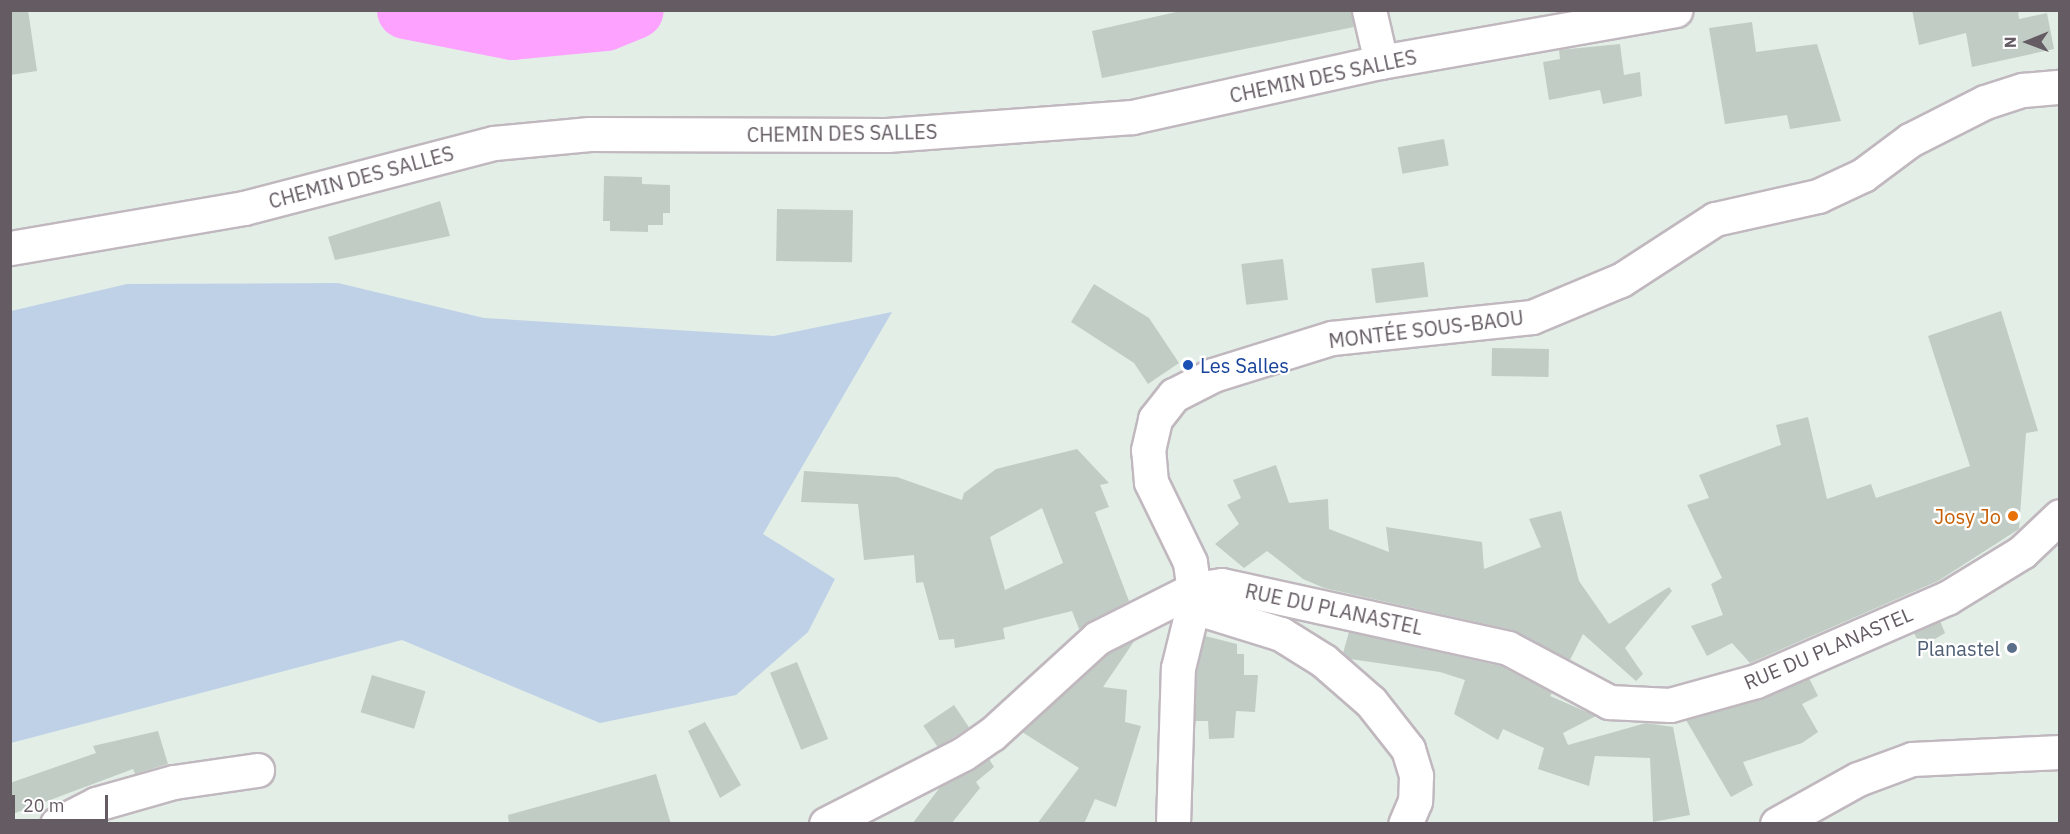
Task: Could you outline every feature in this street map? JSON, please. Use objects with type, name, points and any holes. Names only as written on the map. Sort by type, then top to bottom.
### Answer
[{"type":"street","points":[[1369,10],[1381,62]]},
{"type":"street","name":"CHEMIN DES SALLES","points":[[10,248],[244,208],[494,143],[590,134],[887,135],[1132,117],[1381,62],[1675,10]]},
{"type":"street","name":"MONTÉE SOUS-BAOU","points":[[1194,598],[1190,562],[1156,496],[1148,461],[1155,419],[1189,384],[1332,338],[1532,317],[1621,280],[1715,219],[1818,196],[1863,175],[1919,135],[1985,102],[2023,90],[2060,87]]},
{"type":"street","name":"RUE DU PLANASTEL","points":[[826,824],[963,754],[992,734],[1097,638],[1222,585],[1508,648],[1609,702],[1670,705],[1756,681],[1947,598],[2022,552],[2060,516]]},
{"type":"street","points":[[2022,552],[2060,553]]},
{"type":"street","points":[[1173,824],[1178,668],[1194,598],[1281,634],[1324,661],[1371,702],[1408,749],[1416,776],[1415,801],[1405,824]]},
{"type":"street","points":[[1777,824],[1858,779],[1912,759],[2060,752]]},
{"type":"street","points":[[57,824],[96,804],[174,782],[257,770]]},
{"type":"shaded area","points":[[338,283],[484,318],[774,336],[892,312],[763,534],[835,579],[808,632],[736,695],[600,723],[402,640],[11,743],[11,311],[127,284]]},
{"type":"building","points":[[10,10],[28,10],[37,71],[10,75]]},
{"type":"building","points":[[1185,10],[1351,10],[1354,27],[1102,78],[1092,31]]},
{"type":"building","points":[[1912,10],[2018,10],[2019,19],[2047,13],[2054,49],[1972,67],[1966,33],[1919,45]]},
{"type":"building","points":[[1752,22],[1756,52],[1817,44],[1841,121],[1790,129],[1787,115],[1725,124],[1709,28]]},
{"type":"building","points":[[1620,44],[1624,75],[1640,72],[1642,96],[1603,104],[1600,90],[1549,100],[1543,62],[1560,59],[1559,50]]},
{"type":"building","points":[[1444,139],[1449,166],[1402,174],[1398,147]]},
{"type":"building","points":[[604,176],[642,177],[642,184],[670,185],[670,213],[663,213],[663,225],[648,225],[648,232],[610,231],[610,221],[603,221]]},
{"type":"building","points":[[440,201],[450,236],[335,260],[328,237]]},
{"type":"building","points":[[777,209],[853,210],[852,262],[776,261]]},
{"type":"building","points":[[1283,259],[1288,300],[1246,305],[1241,264]]},
{"type":"building","points":[[1424,262],[1428,297],[1376,303],[1371,268]]},
{"type":"building","points":[[1094,284],[1149,318],[1179,363],[1148,384],[1134,363],[1071,322]]},
{"type":"building","points":[[2001,311],[2038,431],[2026,433],[2019,529],[1938,581],[1750,663],[1732,643],[1707,656],[1691,626],[1723,615],[1711,584],[1722,578],[1687,505],[1709,498],[1699,475],[1781,445],[1776,425],[1808,417],[1827,499],[1871,484],[1876,498],[1970,466],[1928,336]]},
{"type":"building","points":[[1492,348],[1549,349],[1549,377],[1492,376]]},
{"type":"building","points":[[1077,449],[1109,483],[1100,485],[1109,507],[1095,512],[1129,601],[1079,629],[1072,611],[1003,628],[1005,639],[955,648],[954,639],[939,640],[923,582],[916,583],[914,555],[864,560],[858,504],[801,502],[804,471],[897,477],[962,500],[964,493],[996,469]],"holes":[[[1042,508],[1063,563],[1005,590],[990,537]]]},
{"type":"building","points":[[1276,465],[1289,503],[1328,499],[1329,529],[1389,552],[1386,527],[1482,542],[1484,569],[1541,547],[1529,519],[1561,511],[1579,581],[1609,624],[1669,587],[1672,591],[1625,648],[1643,674],[1636,681],[1583,634],[1570,660],[1512,630],[1324,588],[1303,579],[1267,551],[1244,568],[1215,544],[1239,524],[1227,505],[1241,498],[1233,480]]},
{"type":"building","points":[[1940,621],[1945,633],[1921,647],[1914,633]]},
{"type":"building","points":[[1349,632],[1501,666],[1552,693],[1550,696],[1596,716],[1563,733],[1568,745],[1646,723],[1673,727],[1690,815],[1653,822],[1650,758],[1595,756],[1589,786],[1538,769],[1544,748],[1503,729],[1498,740],[1454,714],[1465,680],[1440,672],[1350,659],[1343,653]]},
{"type":"building","points":[[1205,636],[1237,644],[1237,654],[1244,654],[1244,675],[1258,675],[1255,712],[1236,711],[1234,738],[1209,739],[1208,721],[1195,721],[1197,671]]},
{"type":"building","points":[[1135,640],[1103,687],[1127,690],[1125,722],[1141,726],[1116,807],[1095,799],[1084,824],[1037,824],[1079,768],[1022,732],[1108,654]]},
{"type":"building","points":[[797,662],[828,739],[801,750],[770,673]]},
{"type":"building","points":[[372,675],[426,691],[414,729],[361,712]]},
{"type":"building","points":[[1809,678],[1818,696],[1802,704],[1818,732],[1802,743],[1743,762],[1753,785],[1731,797],[1686,720],[1761,699]]},
{"type":"building","points":[[954,705],[969,727],[938,748],[923,726]]},
{"type":"building","points":[[705,722],[741,785],[720,798],[688,731]]},
{"type":"building","points":[[158,731],[168,764],[135,774],[133,769],[10,815],[10,783],[96,753],[93,746]]},
{"type":"building","points":[[989,759],[994,767],[976,782],[980,788],[951,824],[912,824],[941,786]]},
{"type":"building","points":[[656,774],[671,824],[509,824],[508,815]]},
{"type":"waterway","points":[[405,10],[512,31],[605,22],[635,10]]},
{"type":"place","name":"Les Salles","points":[[1188,365]]},
{"type":"place","name":"Josy Jo","points":[[2013,516]]},
{"type":"place","name":"Planastel","points":[[2012,648]]}]
